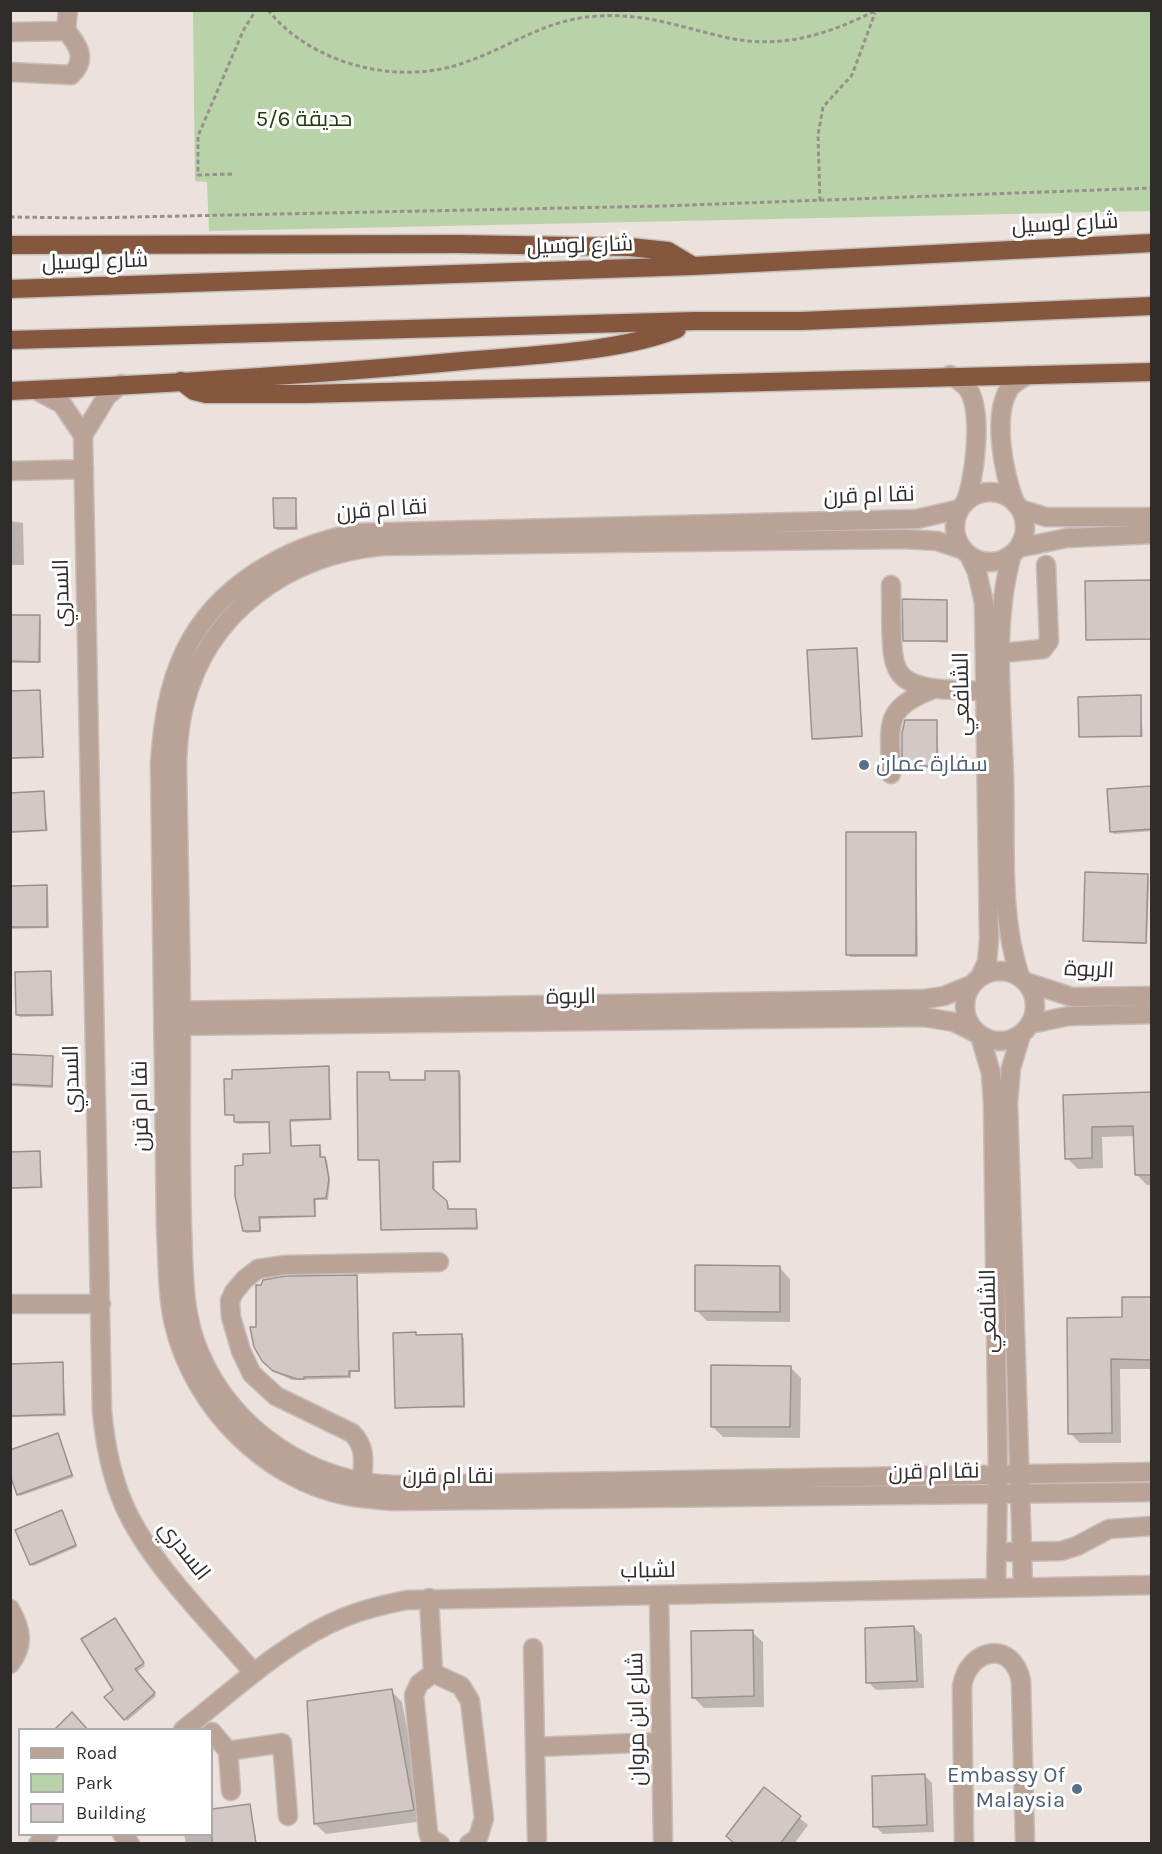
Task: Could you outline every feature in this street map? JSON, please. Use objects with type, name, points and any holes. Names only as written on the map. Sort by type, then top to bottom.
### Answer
[{"type":"highway","name":"شارع لوسيل","points":[[10,289],[693,266],[1152,243]]},
{"type":"highway","points":[[10,245],[459,244],[630,247],[668,251],[693,266]]},
{"type":"highway","points":[[10,340],[696,321],[801,321],[1152,306]]},
{"type":"highway","points":[[10,391],[181,381],[554,353],[624,342],[668,332],[696,321]]},
{"type":"highway","points":[[181,381],[194,391],[206,394],[306,394],[950,375],[1152,372]]},
{"type":"street","points":[[10,72],[71,75],[81,63],[75,41],[66,31],[68,10]]},
{"type":"street","points":[[10,32],[66,31]]},
{"type":"street","points":[[950,375],[969,390],[975,409],[974,478],[962,506],[956,531],[967,553],[977,560],[996,562],[1015,551],[1067,538],[1152,534]]},
{"type":"street","points":[[1015,551],[1025,529],[1003,460],[1003,407],[1008,391],[1028,375]]},
{"type":"street","points":[[36,390],[62,404],[83,435],[107,396],[121,384]]},
{"type":"street","name":"السدري","points":[[83,435],[102,1411],[105,1447],[124,1506],[139,1534],[254,1673]]},
{"type":"street","points":[[10,471],[84,469]]},
{"type":"street","points":[[962,506],[972,497],[990,492],[1008,497],[1018,506],[1046,517],[1152,517]]},
{"type":"street","name":"نقا ام قرن","points":[[962,506],[916,519],[356,532],[313,543],[267,565],[234,590],[207,619],[185,650],[165,710],[160,762],[180,1153],[185,1303],[200,1354],[222,1392],[255,1430],[315,1468],[362,1483],[396,1485],[1152,1472]]},
{"type":"street","name":"نقا ام قرن","points":[[967,553],[937,541],[904,539],[382,546],[354,549],[324,556],[282,575],[244,604],[221,629],[197,669],[184,705],[177,761],[166,1228],[169,1294],[174,1325],[189,1367],[211,1404],[239,1436],[276,1467],[312,1485],[338,1494],[393,1501],[1152,1492]]},
{"type":"street","name":"الشافعي","points":[[1015,551],[1004,582],[1002,653],[1007,925],[1023,980]]},
{"type":"street","name":"الشافعي","points":[[967,553],[977,572],[984,603],[986,691],[989,940],[987,962],[976,981]]},
{"type":"street","points":[[1002,653],[1033,652],[1044,649],[1049,641],[1046,565]]},
{"type":"street","points":[[891,585],[893,660],[896,671],[908,682],[931,690],[986,691]]},
{"type":"street","points":[[891,774],[891,723],[894,712],[913,697],[931,690]]},
{"type":"street","points":[[1000,971],[1023,980],[1035,1003],[1025,1030],[1001,1042],[978,1034],[969,1025],[964,1004],[976,981],[1000,971]]},
{"type":"street","name":"الربوة","points":[[1023,980],[1071,997],[1152,996]]},
{"type":"street","name":"الربوة","points":[[172,1019],[925,999],[944,996],[976,981]]},
{"type":"street","name":"الربوة","points":[[1025,1030],[1069,1016],[1152,1014]]},
{"type":"street","name":"الربوة","points":[[172,1019],[924,1017],[954,1022],[978,1034]]},
{"type":"street","name":"الشافعي","points":[[1023,1587],[1020,1495],[1017,1474],[1008,1102],[1011,1068],[1025,1030]]},
{"type":"street","name":"الشافعي","points":[[978,1034],[991,1073],[993,1104],[998,1475],[996,1587]]},
{"type":"street","points":[[362,1483],[364,1454],[361,1442],[352,1433],[276,1396],[252,1374],[241,1351],[231,1317],[230,1301],[244,1279],[258,1269],[285,1265],[439,1262]]},
{"type":"street","points":[[10,1304],[100,1304]]},
{"type":"street","points":[[996,1552],[1061,1551],[1077,1546],[1109,1529],[1152,1526]]},
{"type":"street","name":"لشباب","points":[[207,1726],[254,1673],[317,1630],[375,1606],[429,1598],[1152,1585]]},
{"type":"street","name":"شارع ابن مروان","points":[[659,1595],[663,1844]]},
{"type":"street","points":[[429,1598],[433,1673]]},
{"type":"street","points":[[10,1610],[20,1627],[21,1642],[10,1664]]},
{"type":"street","points":[[533,1648],[537,1840]]},
{"type":"street","points":[[964,1844],[962,1686],[969,1664],[977,1658],[990,1654],[1004,1656],[1013,1662],[1021,1681],[1025,1844]]},
{"type":"street","points":[[433,1673],[418,1684],[414,1695],[428,1832],[430,1838],[440,1844]]},
{"type":"street","points":[[433,1673],[461,1686],[470,1701],[484,1818],[478,1838],[469,1844]]},
{"type":"street","points":[[213,1733],[228,1751],[231,1791]]},
{"type":"street","points":[[535,1747],[661,1742]]},
{"type":"street","points":[[228,1751],[282,1743],[288,1816]]},
{"type":"path","points":[[232,174],[198,175],[198,136],[244,29],[256,10]]},
{"type":"path","points":[[268,10],[292,32],[335,59],[352,66],[404,72],[461,64],[530,32],[598,16],[629,15],[663,20],[725,38],[751,41],[815,37],[876,11]]},
{"type":"path","points":[[820,201],[818,135],[823,107],[852,75],[876,11]]},
{"type":"path","points":[[10,217],[108,218],[820,201],[1152,188]]},
{"type":"green space","name":"حديقة 5/6","points":[[193,11],[1151,11],[1151,211],[209,231],[207,182],[195,181]]},
{"type":"building","points":[[273,498],[296,498],[296,528],[274,528]]},
{"type":"building","points":[[1152,580],[1152,639],[1086,640],[1085,581]]},
{"type":"building","points":[[902,599],[947,600],[947,641],[903,641]]},
{"type":"building","points":[[10,615],[40,615],[39,662],[10,661]]},
{"type":"building","points":[[857,648],[862,736],[812,739],[807,650]]},
{"type":"building","points":[[40,690],[43,757],[10,758],[10,691]]},
{"type":"building","points":[[1141,695],[1141,736],[1079,737],[1078,697]]},
{"type":"building","points":[[905,720],[937,720],[937,766],[902,766],[902,733]]},
{"type":"building","points":[[1152,786],[1152,829],[1110,832],[1107,789]]},
{"type":"building","points":[[44,791],[46,830],[10,832],[10,793]]},
{"type":"building","points":[[846,832],[916,832],[916,955],[846,955]]},
{"type":"building","points":[[1085,872],[1148,874],[1146,943],[1083,941]]},
{"type":"building","points":[[47,885],[47,927],[10,927],[10,886]]},
{"type":"building","points":[[51,971],[52,1015],[16,1015],[15,972]]},
{"type":"building","points":[[10,1054],[53,1056],[52,1086],[10,1084]]},
{"type":"building","points":[[329,1066],[330,1119],[290,1120],[291,1146],[320,1145],[320,1157],[325,1157],[329,1179],[326,1198],[314,1199],[315,1216],[259,1217],[260,1231],[243,1231],[235,1196],[235,1166],[243,1165],[243,1154],[270,1153],[269,1122],[234,1122],[234,1115],[225,1115],[224,1079],[232,1079],[232,1070]]},
{"type":"building","points":[[425,1071],[459,1071],[460,1161],[433,1162],[433,1189],[447,1201],[448,1209],[476,1209],[477,1228],[381,1230],[379,1160],[358,1160],[357,1072],[389,1072],[390,1080],[425,1080]]},
{"type":"building","points":[[1152,1092],[1152,1175],[1135,1175],[1133,1126],[1092,1127],[1092,1158],[1065,1159],[1063,1095]]},
{"type":"building","points":[[40,1151],[41,1187],[10,1188],[10,1152]]},
{"type":"building","points":[[695,1265],[780,1266],[780,1312],[695,1311]]},
{"type":"building","points":[[357,1275],[359,1371],[349,1371],[349,1376],[297,1379],[273,1371],[262,1361],[254,1347],[250,1327],[256,1327],[256,1285],[261,1285],[263,1280],[286,1276]]},
{"type":"building","points":[[1122,1297],[1152,1297],[1152,1360],[1111,1359],[1112,1433],[1068,1434],[1067,1318],[1122,1317]]},
{"type":"building","points":[[416,1332],[416,1335],[462,1334],[464,1406],[395,1408],[393,1333]]},
{"type":"building","points":[[63,1362],[64,1414],[10,1416],[10,1364]]},
{"type":"building","points":[[711,1365],[791,1366],[790,1427],[711,1427]]},
{"type":"building","points":[[58,1433],[72,1475],[17,1495],[10,1475],[10,1450]]},
{"type":"building","points":[[62,1510],[76,1545],[30,1565],[15,1530]]},
{"type":"building","points":[[115,1618],[144,1663],[135,1669],[155,1693],[124,1720],[104,1697],[113,1690],[81,1639]]},
{"type":"building","points":[[914,1626],[917,1681],[866,1683],[865,1628]]},
{"type":"building","points":[[753,1630],[754,1696],[692,1698],[691,1631]]},
{"type":"building","points":[[392,1689],[414,1810],[314,1824],[307,1701]]},
{"type":"building","points":[[72,1712],[86,1728],[56,1728]]},
{"type":"building","points":[[925,1774],[927,1825],[873,1827],[872,1776]]},
{"type":"building","points":[[764,1787],[801,1816],[780,1844],[735,1844],[726,1836]]},
{"type":"building","points":[[250,1804],[256,1844],[212,1844],[213,1809]]},
{"type":"place","name":"سفارة عمان","points":[[864,765]]},
{"type":"place","name":"Embassy Of Malaysia","points":[[1077,1789]]}]
